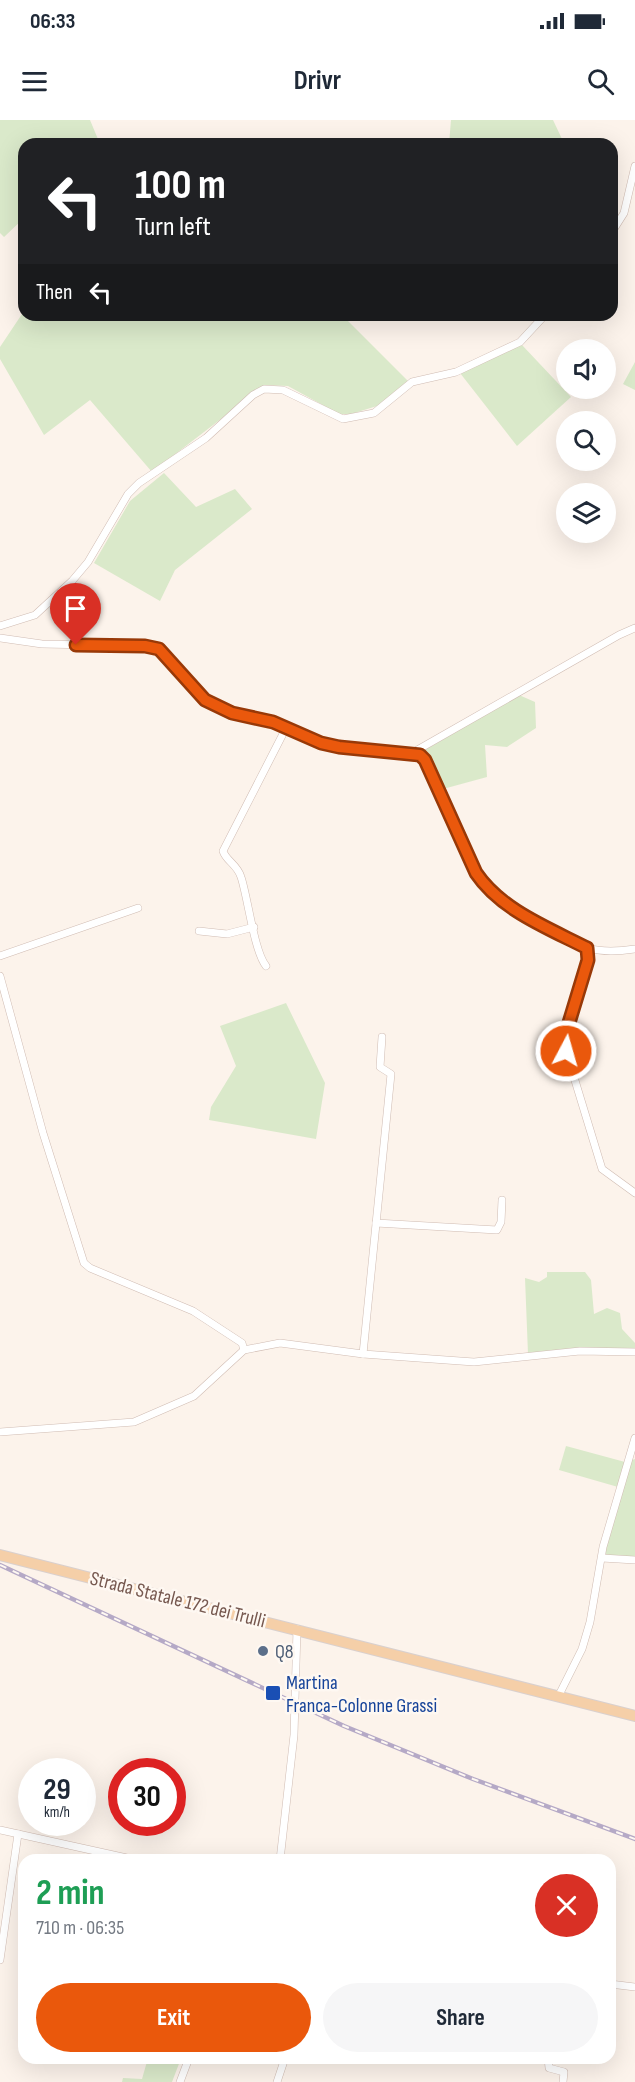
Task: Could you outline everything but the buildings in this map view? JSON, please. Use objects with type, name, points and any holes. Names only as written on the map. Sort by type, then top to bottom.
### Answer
[{"type":"main road","name":"Strada Statale 172 dei Trulli","points":[[0,1554],[635,1716]]},
{"type":"street","points":[[618,222],[624,213],[635,166]]},
{"type":"street","points":[[0,626],[34,615],[65,588],[88,562],[128,494],[139,483],[206,438],[253,395],[264,389],[283,390],[343,419],[374,412],[412,382],[456,372],[520,342],[539,321]]},
{"type":"street","points":[[412,753],[609,640],[635,628]]},
{"type":"street","points":[[0,638],[42,644],[145,646],[159,649],[205,700],[232,713],[273,722],[339,747],[412,753],[425,760],[476,873],[485,887],[533,920],[587,948],[635,949]]},
{"type":"street","points":[[266,966],[237,867],[223,851],[285,728]]},
{"type":"street","points":[[0,956],[138,908]]},
{"type":"street","points":[[199,931],[227,934],[254,927]]},
{"type":"street","points":[[587,948],[588,960],[565,1036],[566,1051],[602,1169],[635,1193]]},
{"type":"street","points":[[0,976],[43,1133],[86,1267],[193,1311],[242,1344],[244,1350]]},
{"type":"street","points":[[363,1354],[391,1074],[380,1067],[382,1038]]},
{"type":"street","points":[[376,1223],[497,1230],[501,1222],[502,1200]]},
{"type":"street","points":[[0,1432],[134,1422],[194,1395],[244,1350],[280,1343],[363,1354],[474,1362],[580,1351],[635,1352]]},
{"type":"street","points":[[558,1697],[582,1649],[590,1622],[602,1558],[635,1438]]},
{"type":"street","points":[[602,1558],[635,1560]]},
{"type":"street","points":[[281,1854],[294,1735],[297,1629]]},
{"type":"street","points":[[0,1830],[18,1834],[0,1960]]},
{"type":"street","points":[[27,1836],[109,1854]]},
{"type":"street","points":[[616,1985],[635,1987]]},
{"type":"street","points":[[180,2082],[187,2064]]},
{"type":"street","points":[[277,2082],[283,2064]]},
{"type":"street","points":[[549,2064],[549,2068],[564,2072],[563,2082]]},
{"type":"green space","points":[[0,120],[90,120],[98,138],[18,138],[18,224],[4,237],[0,233]]},
{"type":"green space","points":[[451,120],[553,120],[562,138],[450,138]]},
{"type":"green space","points":[[18,320],[348,321],[408,381],[377,406],[351,414],[339,414],[288,386],[265,385],[152,472],[90,400],[44,435],[0,359],[0,347]]},
{"type":"green space","points":[[522,345],[556,381],[556,399],[569,399],[517,446],[460,373]]},
{"type":"green space","points":[[635,362],[635,390],[623,384]]},
{"type":"green space","points":[[164,473],[196,507],[235,489],[252,509],[175,570],[160,601],[94,563],[130,501]]},
{"type":"green space","points":[[519,695],[535,702],[536,728],[507,747],[485,745],[487,777],[443,789],[424,755],[425,750]]},
{"type":"green space","points":[[286,1003],[325,1083],[316,1139],[209,1120],[211,1107],[236,1066],[220,1026]]},
{"type":"green space","points":[[547,1272],[585,1272],[591,1280],[594,1314],[607,1308],[620,1313],[622,1329],[635,1343],[635,1350],[528,1354],[525,1278],[539,1282],[547,1277]]},
{"type":"green space","points":[[566,1446],[625,1462],[635,1459],[635,1558],[605,1555],[618,1487],[559,1470]]},
{"type":"green space","points":[[146,2064],[179,2064],[172,2082],[122,2082],[123,2078],[142,2079]]},
{"type":"railway","points":[[0,1565],[344,1726],[473,1779],[635,1839]]},
{"type":"place","name":"Q8","points":[[263,1651]]},
{"type":"place","name":"Martina Franca-Colonne Grassi","points":[[273,1693]]},
{"type":"route","points":[[76,645],[145,646],[159,649],[170,658],[198,694],[215,706],[232,713],[273,722],[321,743],[359,750],[420,755],[425,760],[476,873],[485,887],[533,920],[587,948],[588,960],[565,1036],[566,1051]]}]
